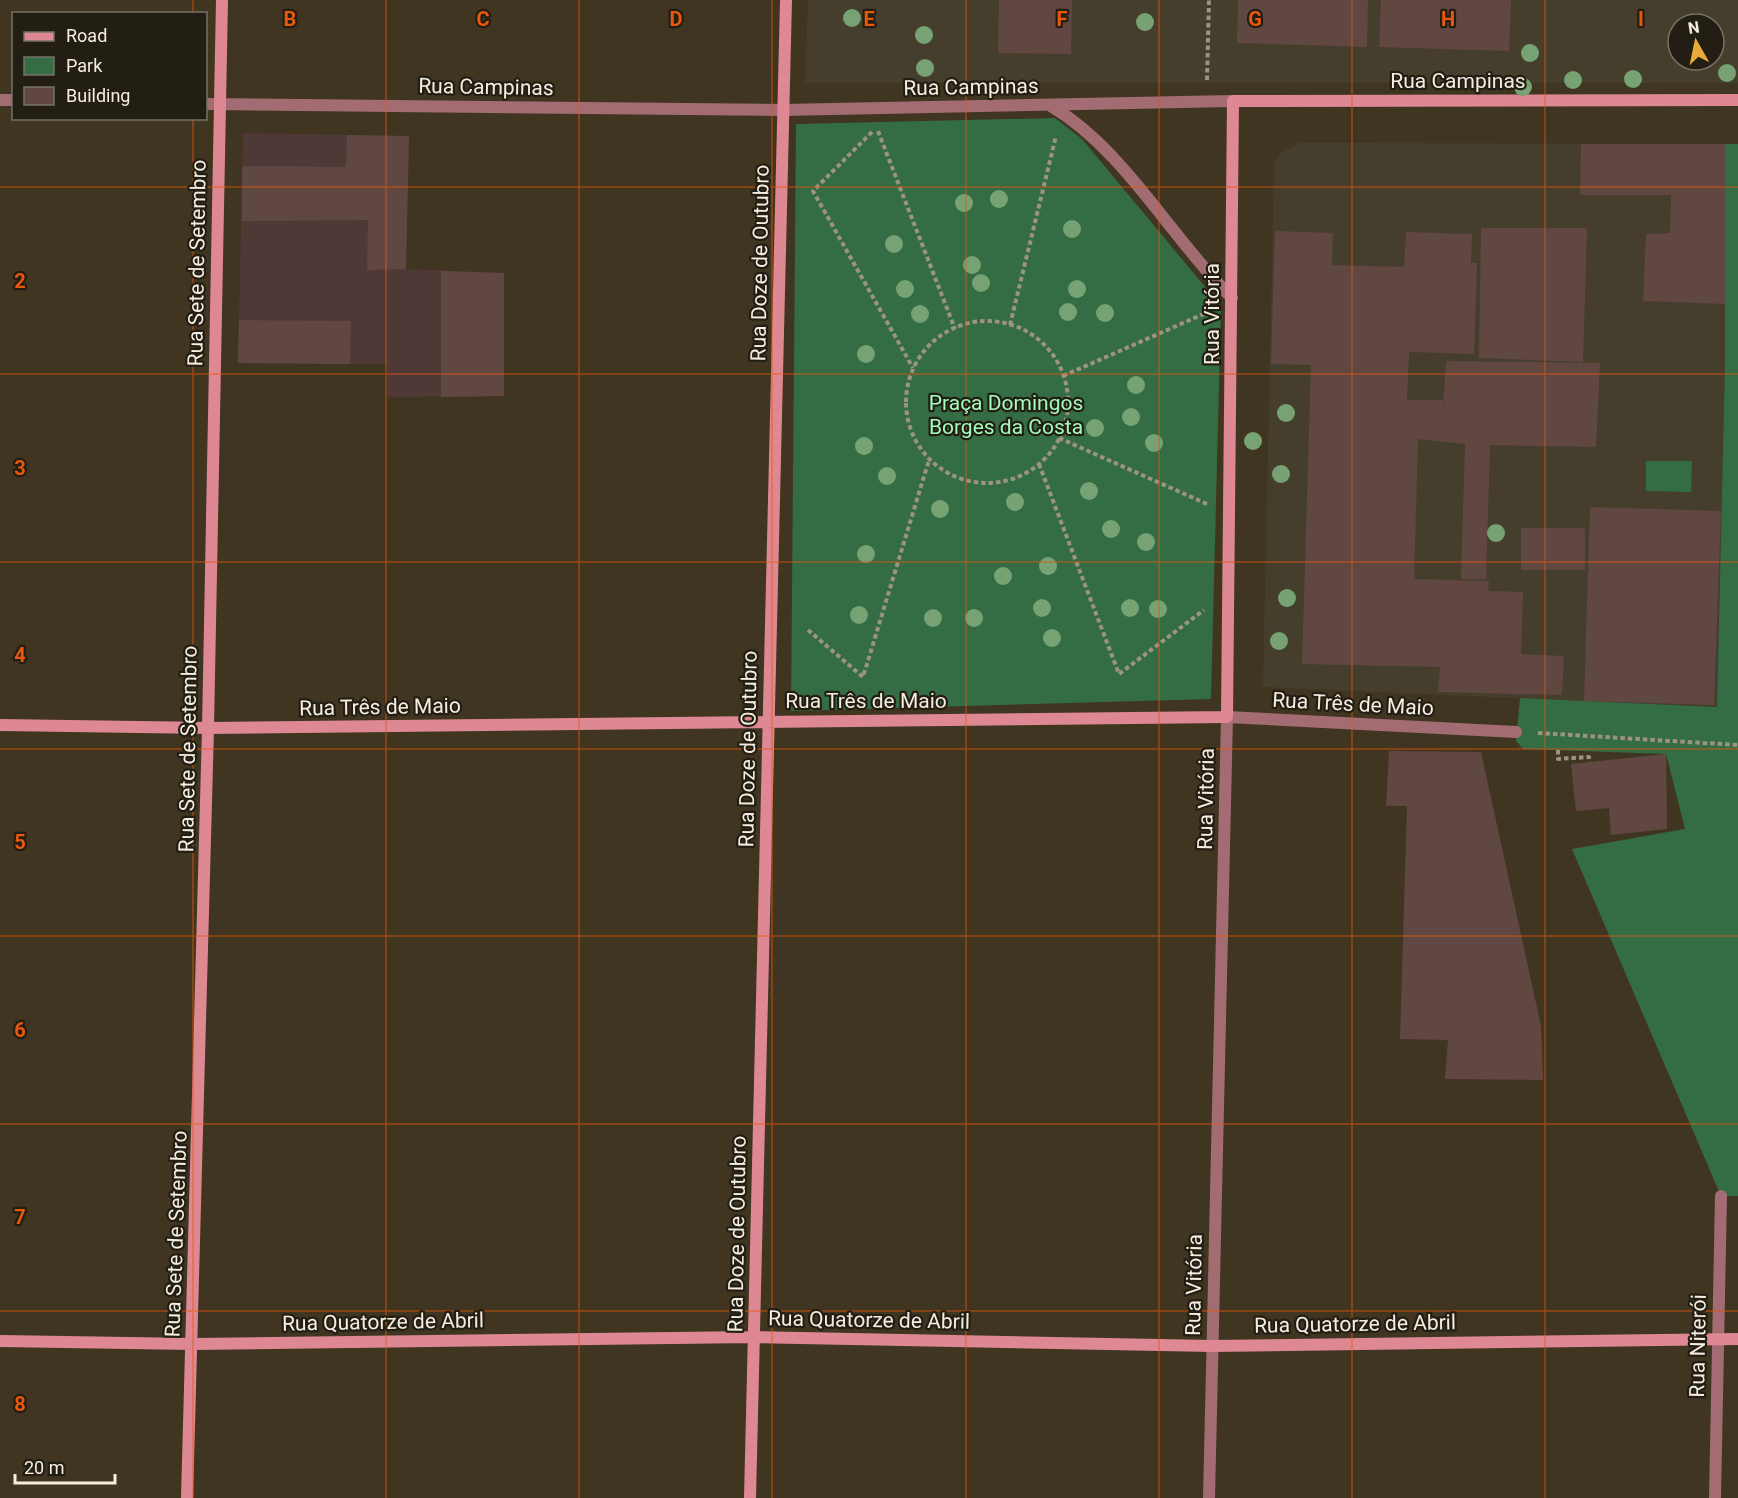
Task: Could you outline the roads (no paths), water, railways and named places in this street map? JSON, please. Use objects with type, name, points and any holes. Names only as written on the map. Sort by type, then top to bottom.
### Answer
[{"type":"street","name":"Rua Sete de Setembro","points":[[187,1498],[208,728],[222,0]]},
{"type":"street","name":"Rua Doze de Outubro","points":[[750,1498],[786,0]]},
{"type":"street","name":"Rua Campinas","points":[[207,104],[783,110],[1233,101],[1738,100]]},
{"type":"street","name":"Rua Vitória","points":[[1209,1498],[1227,717],[1233,101]]},
{"type":"street","points":[[1050,105],[1069,116],[1093,137],[1209,275],[1232,298]]},
{"type":"street","name":"Rua Três de Maio","points":[[0,725],[208,728],[1227,717],[1516,732]]},
{"type":"street","name":"Rua Niterói","points":[[1715,1498],[1721,1196]]},
{"type":"street","name":"Rua Quatorze de Abril","points":[[0,1341],[193,1344],[754,1337],[1212,1346],[1738,1339]]},
{"type":"park label","name":"Praça Domingos Borges da Costa","points":[[1006,415]]}]
